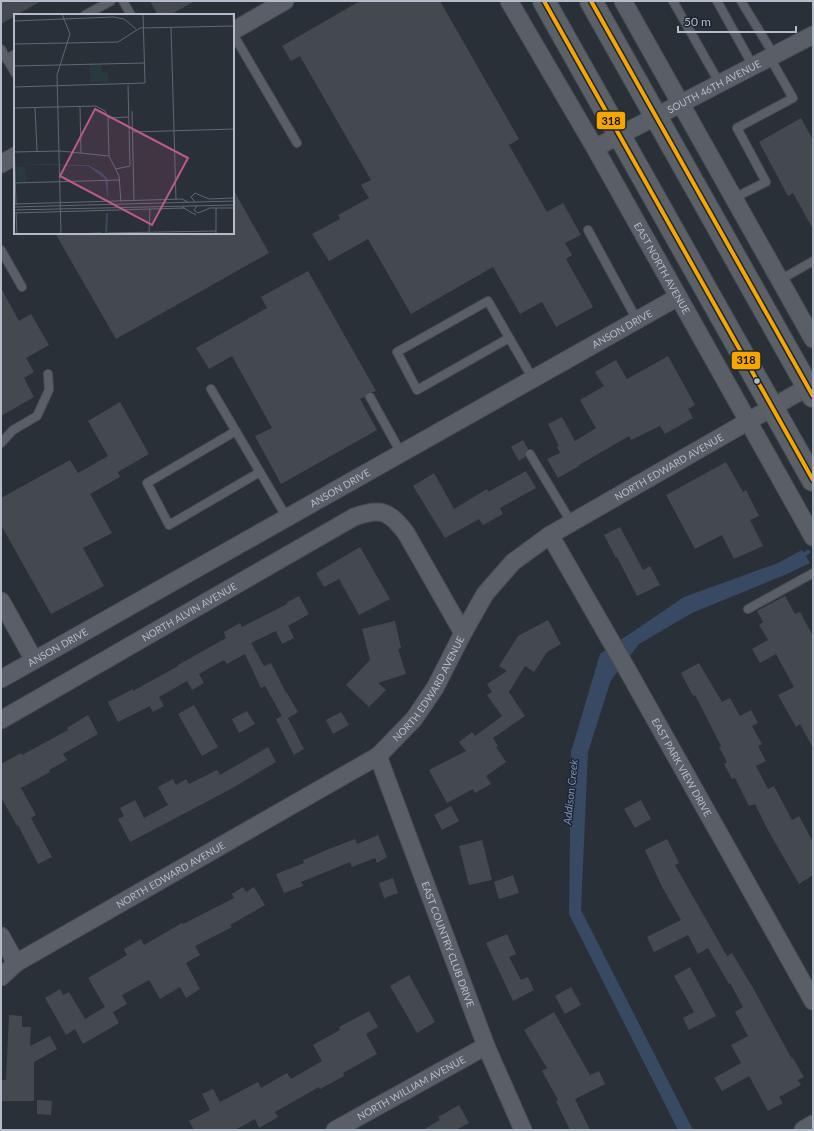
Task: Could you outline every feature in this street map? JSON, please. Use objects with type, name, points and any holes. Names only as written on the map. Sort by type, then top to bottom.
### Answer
[{"type":"main road","points":[[544,1],[813,480]]},
{"type":"main road","points":[[591,1],[811,389]]},
{"type":"street","points":[[234,30],[285,1]]},
{"type":"street","name":"EAST NORTH AVENUE","points":[[509,1],[595,148],[813,536]]},
{"type":"street","points":[[623,1],[813,339]]},
{"type":"street","name":"SOUTH 46TH AVENUE","points":[[595,148],[813,35]]},
{"type":"street","points":[[1,164],[14,157]]},
{"type":"street","name":"ANSON DRIVE","points":[[1,679],[678,297]]},
{"type":"street","name":"NORTH EDWARD AVENUE","points":[[1,977],[16,963],[378,756],[414,719],[435,688],[485,594],[513,562],[550,535],[571,522],[748,421],[811,389]]},
{"type":"street","name":"NORTH ALVIN AVENUE","points":[[1,720],[354,517],[367,512],[379,511],[395,518],[406,533],[463,633]]},
{"type":"street","name":"EAST PARK VIEW DRIVE","points":[[550,535],[628,670],[813,1001]]},
{"type":"street","points":[[1,601],[34,660]]},
{"type":"street","name":"EAST COUNTRY CLUB DRIVE","points":[[378,756],[486,1046],[522,1130]]},
{"type":"street","points":[[1,936],[16,963]]},
{"type":"street","name":"NORTH WILLIAM AVENUE","points":[[335,1130],[486,1046]]},
{"type":"street","points":[[803,1130],[813,1124]]},
{"type":"lane","points":[[87,14],[111,1]]},
{"type":"lane","points":[[123,1],[130,14]]},
{"type":"lane","points":[[673,1],[720,84]]},
{"type":"lane","points":[[717,1],[753,66]]},
{"type":"lane","points":[[734,198],[766,182],[738,128],[793,98],[772,56],[741,1]]},
{"type":"lane","points":[[234,36],[297,143]]},
{"type":"lane","points":[[1,49],[14,71]]},
{"type":"lane","points":[[6,59],[14,55]]},
{"type":"lane","points":[[588,230],[637,320]]},
{"type":"lane","points":[[1,250],[22,287]]},
{"type":"lane","points":[[780,280],[813,261]]},
{"type":"lane","points":[[510,338],[417,390],[397,352],[488,301],[510,338],[533,379]]},
{"type":"lane","points":[[1,443],[13,430],[37,416],[49,390],[48,374]]},
{"type":"lane","points":[[211,389],[287,518]]},
{"type":"lane","points":[[370,397],[401,453]]},
{"type":"lane","points":[[236,431],[146,483],[169,525],[260,472]]},
{"type":"lane","points":[[530,454],[571,522]]},
{"type":"lane","points":[[748,608],[813,572]]},
{"type":"water","points":[[802,550],[810,563],[692,613],[639,644],[611,680],[588,752],[581,910],[693,1130],[678,1130],[569,914],[571,752],[600,654],[684,597],[778,563]]},
{"type":"building","points":[[1,1],[41,1],[18,14],[14,14],[14,17],[1,24]]},
{"type":"building","points":[[150,1],[195,1],[172,14],[157,14]]},
{"type":"building","points":[[360,1],[440,1],[519,139],[509,145],[547,212],[563,203],[581,235],[565,243],[572,255],[566,259],[593,307],[556,327],[542,302],[520,314],[493,267],[411,314],[368,239],[329,261],[312,234],[340,219],[338,215],[369,198],[361,185],[371,180],[300,56],[291,61],[282,46]]},
{"type":"building","points":[[801,118],[813,140],[813,229],[793,193],[788,196],[759,142]]},
{"type":"building","points":[[234,191],[269,253],[116,339],[56,234],[234,234]]},
{"type":"building","points":[[308,271],[376,391],[368,392],[365,397],[360,399],[377,430],[281,484],[255,436],[272,428],[232,356],[209,369],[196,348],[267,308],[261,297]]},
{"type":"building","points":[[1,288],[19,321],[31,314],[49,345],[26,358],[34,372],[24,378],[34,397],[1,416]]},
{"type":"building","points":[[668,356],[695,405],[688,409],[693,418],[665,434],[660,426],[631,440],[629,436],[558,478],[547,459],[560,453],[557,447],[559,446],[548,424],[562,417],[575,441],[596,428],[580,400],[604,386],[595,372],[616,360],[627,379]]},
{"type":"building","points":[[120,402],[149,454],[118,472],[120,477],[90,494],[112,533],[83,548],[104,586],[51,614],[1,525],[1,498],[70,460],[78,473],[108,456],[88,421]]},
{"type":"building","points":[[523,440],[528,449],[525,452],[525,457],[519,461],[511,447]]},
{"type":"building","points":[[726,462],[743,492],[746,490],[759,516],[750,520],[763,546],[734,559],[722,535],[695,549],[666,495]]},
{"type":"building","points":[[526,471],[536,488],[500,508],[503,514],[483,525],[479,519],[445,538],[413,486],[434,473],[454,509],[487,489],[488,492]]},
{"type":"building","points":[[620,527],[643,570],[650,566],[660,585],[637,596],[604,535]]},
{"type":"building","points":[[360,547],[390,599],[359,615],[339,579],[324,587],[316,573]]},
{"type":"building","points":[[299,596],[309,614],[288,626],[294,638],[282,644],[276,631],[251,643],[264,666],[271,663],[286,693],[298,712],[288,718],[304,749],[294,755],[276,719],[282,716],[265,686],[261,688],[245,654],[227,664],[224,660],[199,674],[204,683],[192,690],[187,681],[159,697],[164,706],[153,712],[150,706],[118,722],[108,702],[133,689],[133,691],[226,638],[224,632],[240,623],[242,627],[287,604],[286,603]]},
{"type":"building","points":[[785,596],[795,614],[800,612],[813,636],[813,748],[800,724],[796,727],[778,695],[794,687],[776,654],[760,663],[752,649],[768,640],[759,625],[763,622],[757,611]]},
{"type":"building","points":[[548,620],[561,644],[547,652],[534,672],[525,666],[509,692],[525,716],[493,738],[498,746],[496,747],[506,762],[486,776],[491,784],[475,793],[473,789],[447,803],[429,770],[466,751],[459,742],[472,732],[475,736],[502,716],[487,695],[492,692],[487,684],[507,671],[499,666],[518,636]]},
{"type":"building","points":[[395,621],[401,648],[398,649],[406,674],[378,683],[386,690],[369,707],[346,685],[370,660],[362,629]]},
{"type":"building","points":[[699,663],[722,702],[730,698],[740,716],[751,710],[758,723],[752,726],[762,744],[758,746],[766,761],[756,766],[768,789],[774,786],[792,820],[799,816],[813,842],[813,875],[799,884],[769,832],[755,804],[749,806],[735,778],[732,779],[724,764],[727,762],[719,747],[721,746],[695,695],[693,696],[681,673]]},
{"type":"building","points":[[194,705],[218,747],[202,756],[178,714]]},
{"type":"building","points":[[247,711],[255,724],[239,733],[232,719]]},
{"type":"building","points":[[341,712],[349,725],[333,734],[326,720]]},
{"type":"building","points":[[88,715],[98,734],[63,754],[67,760],[49,770],[50,772],[21,788],[36,815],[31,818],[52,857],[38,864],[18,825],[17,826],[1,797],[1,764],[21,753],[22,755],[68,730],[67,728]]},
{"type":"building","points":[[268,747],[276,762],[229,790],[130,842],[118,819],[124,816],[120,808],[135,800],[144,818],[168,805],[158,787],[173,779],[176,785],[186,779],[189,784],[217,770],[220,775]]},
{"type":"building","points":[[641,800],[651,819],[635,828],[624,809]]},
{"type":"building","points":[[451,806],[459,821],[442,830],[434,815]]},
{"type":"building","points":[[378,835],[387,857],[377,863],[375,858],[352,867],[350,862],[301,882],[303,886],[284,893],[276,874],[304,863],[303,860],[334,847],[355,839],[357,844]]},
{"type":"building","points":[[667,839],[679,863],[675,865],[727,956],[732,953],[792,1059],[793,1058],[804,1077],[798,1080],[801,1085],[779,1097],[783,1103],[768,1111],[749,1076],[722,1091],[714,1078],[741,1063],[731,1045],[748,1036],[735,1012],[743,1007],[708,948],[698,954],[688,935],[654,952],[647,937],[681,920],[662,887],[645,850]]},
{"type":"building","points":[[482,840],[492,880],[469,885],[459,846]]},
{"type":"building","points":[[513,875],[519,893],[499,899],[494,882]]},
{"type":"building","points":[[393,878],[398,893],[384,898],[379,883]]},
{"type":"building","points":[[243,887],[246,892],[254,887],[265,905],[230,925],[232,927],[195,946],[200,955],[186,963],[200,989],[186,998],[180,987],[160,999],[149,980],[122,995],[127,1004],[113,1012],[119,1023],[83,1044],[75,1029],[66,1035],[45,998],[60,989],[63,995],[69,992],[85,1019],[105,1007],[88,978],[127,955],[124,949],[141,939],[144,945],[182,923],[183,924],[234,898],[232,894]]},
{"type":"building","points":[[507,934],[516,954],[509,957],[521,980],[528,977],[534,990],[513,1001],[486,943]]},
{"type":"building","points":[[690,967],[716,1016],[689,1030],[683,1018],[694,1012],[674,976]]},
{"type":"building","points":[[409,975],[435,1022],[417,1033],[390,986]]},
{"type":"building","points":[[571,987],[581,1005],[565,1014],[555,996]]},
{"type":"building","points":[[369,1011],[378,1027],[366,1034],[377,1054],[343,1073],[344,1076],[320,1089],[319,1087],[275,1112],[278,1117],[259,1128],[255,1119],[235,1130],[194,1130],[189,1121],[210,1110],[202,1094],[213,1089],[220,1102],[258,1082],[261,1088],[287,1073],[291,1079],[322,1061],[313,1045],[340,1030],[339,1027]]},
{"type":"building","points":[[554,1012],[590,1075],[599,1071],[605,1084],[575,1099],[590,1130],[570,1130],[556,1101],[558,1100],[542,1071],[547,1068],[524,1030]]},
{"type":"building","points":[[9,1015],[22,1016],[22,1027],[31,1027],[30,1046],[50,1036],[57,1049],[34,1062],[34,1101],[1,1101],[1,1080],[6,1080]]},
{"type":"building","points":[[37,1100],[52,1101],[51,1115],[37,1114]]},
{"type":"building","points":[[459,1105],[469,1123],[456,1130],[423,1130],[440,1120],[438,1117]]},
{"type":"waterway","name":"Addison Creek","points":[[801,557],[808,552]]},
{"type":"transit line","name":"318","points":[[544,1],[813,480]]},
{"type":"transit line","name":"318","points":[[591,1],[813,396]]}]
